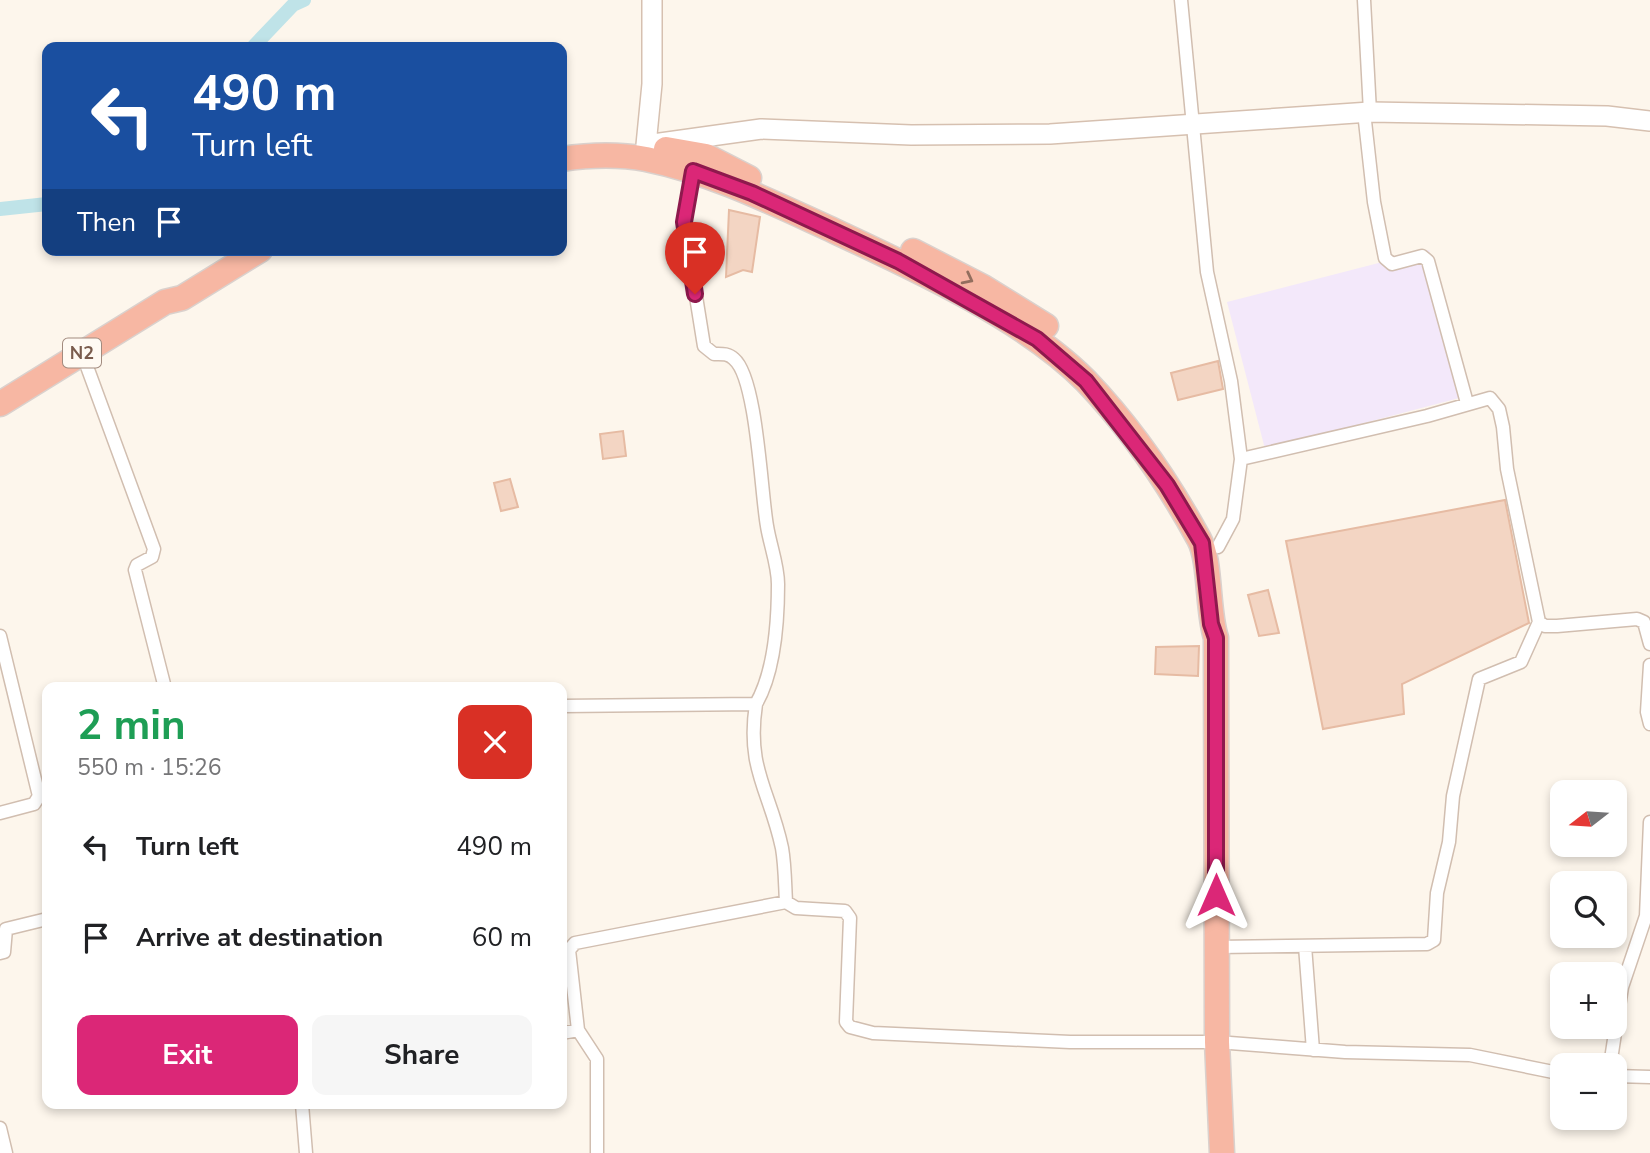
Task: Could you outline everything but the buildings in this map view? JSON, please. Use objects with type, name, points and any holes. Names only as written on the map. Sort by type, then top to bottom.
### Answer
[{"type":"highway","points":[[567,146],[591,142],[646,145],[706,156],[915,252],[983,287],[1048,327],[1097,369],[1139,418],[1200,509],[1218,547],[1223,624],[1216,638]]},
{"type":"highway","points":[[567,158],[592,155],[643,159],[693,171],[752,193],[898,261],[1037,339],[1086,381],[1167,485],[1202,543],[1211,624],[1216,638],[1217,1042],[1222,1153]]},
{"type":"highway","name":"N2","points":[[0,404],[164,302],[175,289],[227,256]]},
{"type":"highway","name":"N2","points":[[164,302],[182,298],[250,256]]},
{"type":"street","points":[[652,0],[652,83],[646,145],[761,129],[911,135],[1050,134],[1367,112],[1607,116],[1650,121]]},
{"type":"street","points":[[1181,0],[1207,272],[1231,380],[1241,458],[1233,519],[1218,547]]},
{"type":"street","points":[[1364,0],[1367,112],[1374,202],[1385,258],[1392,264],[1422,256],[1429,261],[1467,403]]},
{"type":"street","points":[[693,171],[684,222],[704,346],[714,354],[726,354],[736,359],[744,379],[758,445],[766,524],[779,580],[768,683],[756,704],[753,725],[755,762],[782,847],[786,902]]},
{"type":"street","points":[[82,353],[154,549],[152,557],[137,565],[135,570],[163,682]]},
{"type":"street","points":[[1217,947],[1427,944],[1434,940],[1437,893],[1449,842],[1453,796],[1479,679],[1521,662],[1539,622],[1507,469],[1499,408],[1490,398],[1427,416],[1241,458]]},
{"type":"street","points":[[1539,622],[1545,626],[1558,626],[1637,619],[1644,622],[1650,645]]},
{"type":"street","points":[[0,636],[6,648],[39,796],[34,804],[0,813]]},
{"type":"street","points":[[1650,665],[1647,712],[1650,724]]},
{"type":"street","points":[[567,706],[756,704]]},
{"type":"street","points":[[1612,1053],[1622,987],[1636,953],[1646,916],[1650,822]]},
{"type":"street","points":[[597,1153],[597,1059],[578,1030],[569,950],[575,943],[786,902],[796,908],[845,911],[849,918],[846,1022],[850,1027],[873,1033],[1070,1042],[1217,1042],[1313,1050],[1470,1055],[1550,1071]]},
{"type":"street","points":[[0,953],[4,952],[6,929],[42,920]]},
{"type":"street","points":[[1305,946],[1313,1050]]},
{"type":"street","points":[[567,1032],[578,1030]]},
{"type":"street","points":[[1627,1076],[1650,1077]]},
{"type":"street","points":[[302,1109],[306,1153]]},
{"type":"street","points":[[0,1128],[6,1153]]},
{"type":"shaded area","points":[[1429,250],[1467,396],[1265,449],[1227,302]]},
{"type":"waterway","points":[[258,42],[293,5],[304,0]]},
{"type":"waterway","points":[[0,209],[42,205]]},
{"type":"route","points":[[695,294],[684,222],[693,171],[752,193],[898,261],[1037,339],[1086,381],[1127,430],[1167,485],[1202,543],[1211,624],[1216,638],[1216,895]]}]
